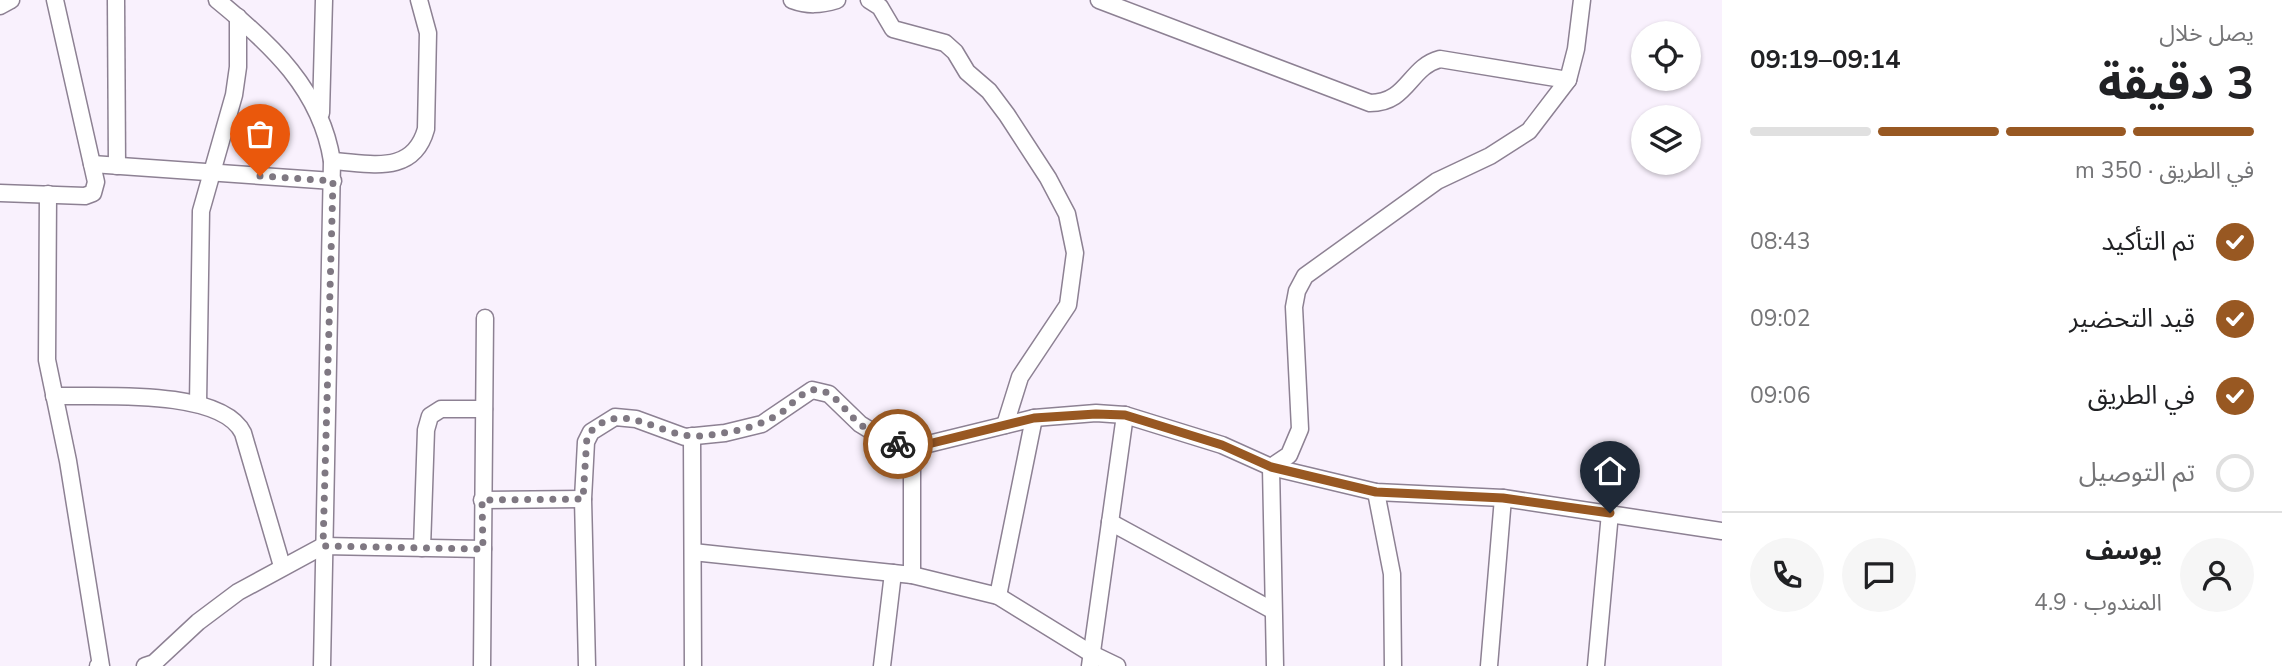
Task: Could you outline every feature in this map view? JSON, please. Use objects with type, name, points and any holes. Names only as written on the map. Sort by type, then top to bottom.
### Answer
[{"type":"street","points":[[0,6],[11,0]]},
{"type":"street","points":[[0,193],[85,195],[93,192],[96,182],[55,0]]},
{"type":"street","points":[[116,0],[117,166]]},
{"type":"street","points":[[216,0],[238,17],[298,79],[321,115]]},
{"type":"street","points":[[322,666],[333,181],[332,161],[321,115],[324,0]]},
{"type":"street","points":[[332,161],[391,163],[410,157],[422,143],[426,129],[428,33],[419,0]]},
{"type":"street","points":[[792,0],[805,5],[821,5],[837,0]]},
{"type":"street","points":[[869,0],[880,7],[893,29],[945,43],[955,52],[967,72],[989,91],[1007,115],[1048,178],[1067,214],[1075,253],[1068,305],[1020,377],[1005,425]]},
{"type":"street","points":[[1099,0],[1370,103],[1386,103],[1397,96],[1429,62],[1440,59],[1568,80]]},
{"type":"street","points":[[1271,467],[1289,455],[1300,429],[1294,307],[1297,291],[1305,276],[1437,181],[1512,144],[1529,131],[1568,80],[1576,49],[1582,0]]},
{"type":"street","points":[[198,404],[200,219],[234,95],[238,67],[238,17]]},
{"type":"street","points":[[92,164],[333,181]]},
{"type":"street","points":[[48,194],[47,360],[68,461],[100,666]]},
{"type":"street","points":[[482,666],[485,318]]},
{"type":"street","points":[[587,666],[583,499],[587,436],[615,417],[636,419],[672,434],[692,436],[762,424],[802,394],[820,390],[829,394],[869,430],[895,444],[912,448],[1034,418],[1125,415],[1222,445],[1271,467],[1376,492],[1503,498],[1722,531]]},
{"type":"street","points":[[54,396],[183,399],[240,426],[282,566]]},
{"type":"street","points":[[422,548],[426,430],[430,416],[441,409],[484,410]]},
{"type":"street","points":[[1091,660],[1125,415]]},
{"type":"street","points":[[998,596],[1034,418]]},
{"type":"street","points":[[692,436],[693,666]]},
{"type":"street","points":[[912,448],[912,575]]},
{"type":"street","points":[[1271,467],[1275,666]]},
{"type":"street","points":[[1376,492],[1392,574],[1392,666]]},
{"type":"street","points":[[1489,666],[1503,498]]},
{"type":"street","points":[[482,500],[583,499]]},
{"type":"street","points":[[1596,666],[1610,513]]},
{"type":"street","points":[[1110,522],[1272,610]]},
{"type":"street","points":[[145,666],[154,663],[198,622],[238,592],[323,546],[483,549]]},
{"type":"street","points":[[693,552],[912,575],[998,596],[1091,660],[1116,666]]},
{"type":"street","points":[[882,666],[893,573]]},
{"type":"way so far","points":[[260,176],[333,181],[323,546],[483,549],[482,500],[583,499],[587,436],[615,417],[636,419],[672,434],[685,436],[725,433],[762,424],[781,413],[802,394],[820,390],[829,394],[860,424],[898,444]]},
{"type":"route","points":[[898,444],[912,448],[1034,418],[1125,415],[1222,445],[1271,467],[1376,492],[1503,498],[1610,513]]}]
